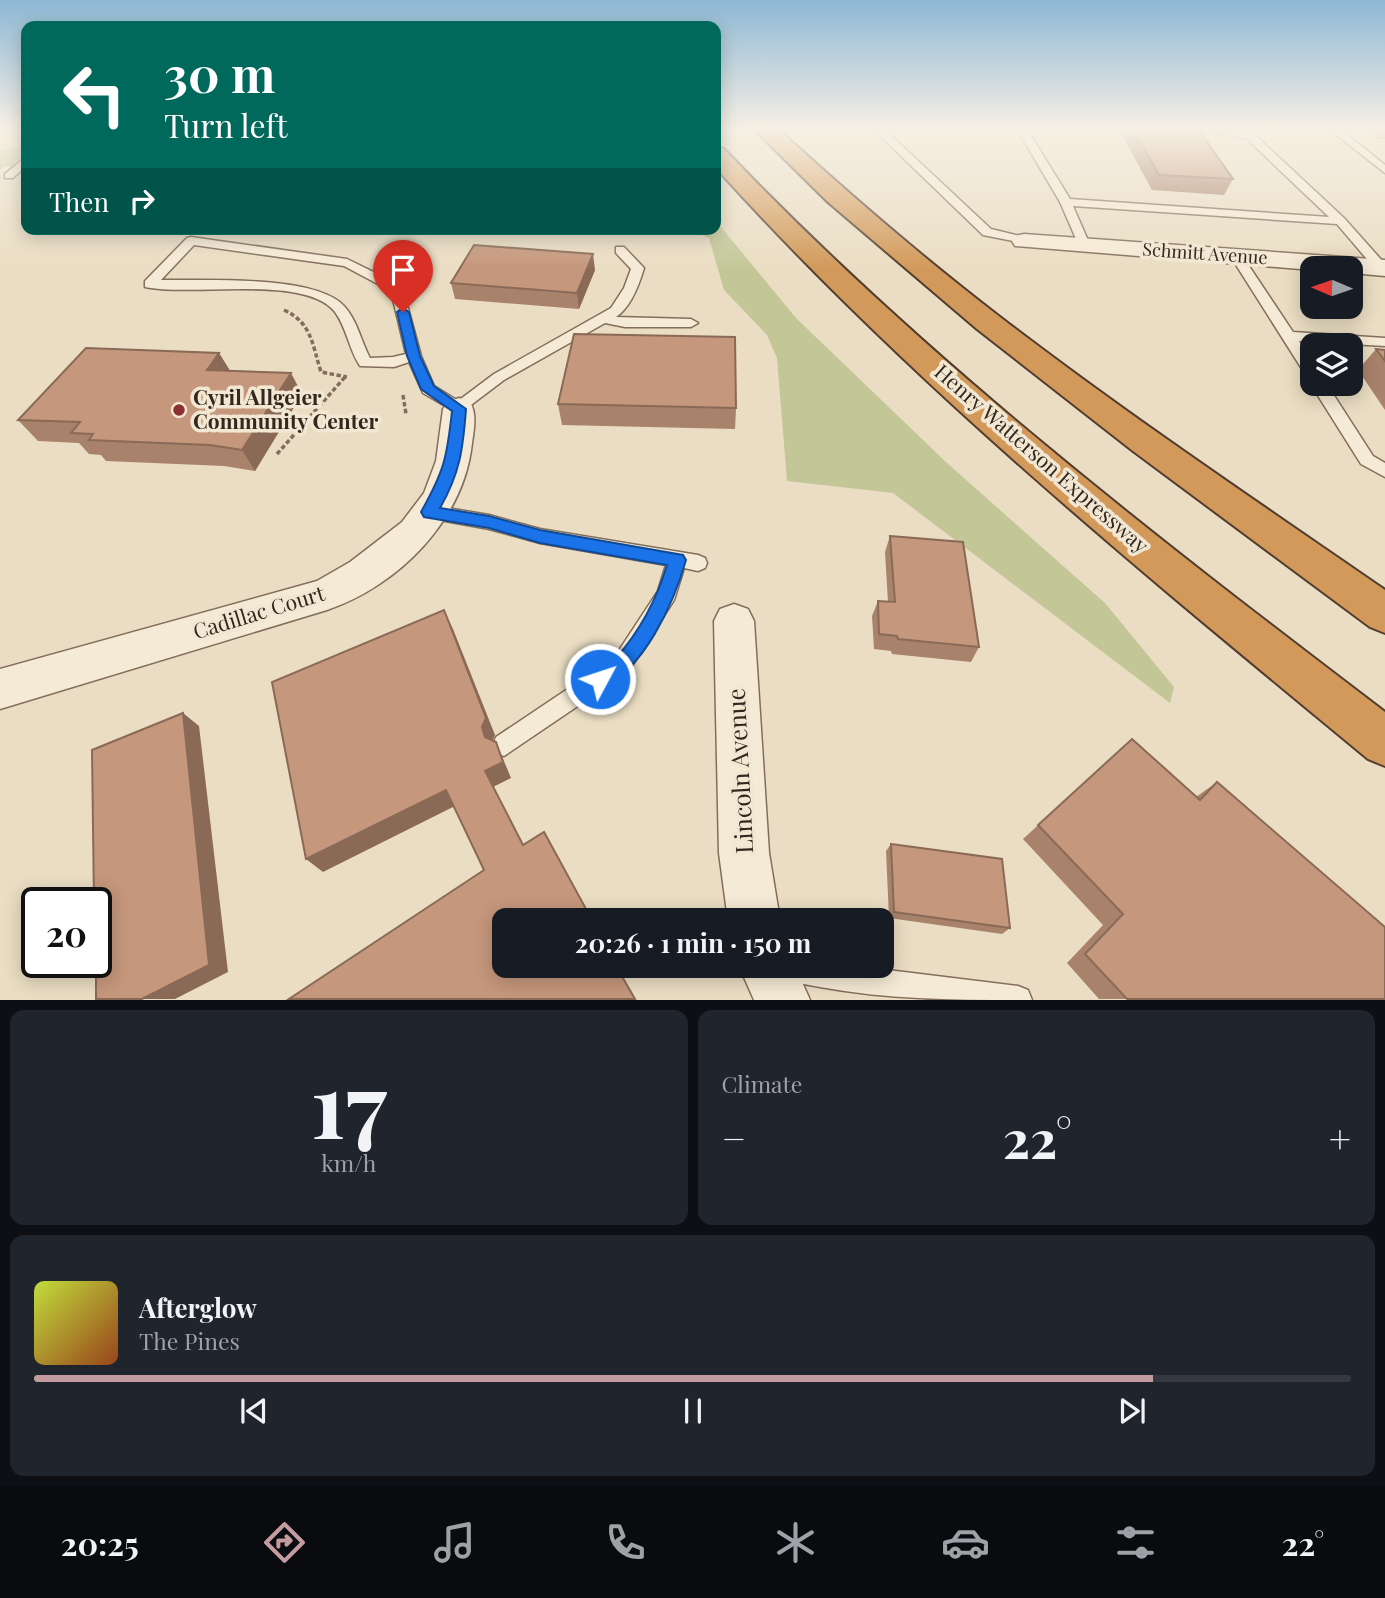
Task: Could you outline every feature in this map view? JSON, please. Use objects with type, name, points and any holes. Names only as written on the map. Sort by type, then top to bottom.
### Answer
[{"type":"highway","name":"Henry Watterson Expressway","points":[[736,176],[777,221],[960,392],[1190,588],[1385,742]]},
{"type":"highway","points":[[818,176],[917,264],[1045,368],[1385,614]]},
{"type":"street","name":"Schmitt Avenue","points":[[1024,241],[1384,268]]},
{"type":"street","name":"Cadillac Court","points":[[0,689],[327,594],[365,572],[402,544],[429,512],[447,481],[455,454],[459,409]]},
{"type":"street","name":"Lincoln Avenue","points":[[734,621],[744,853],[752,908]]},
{"type":"street","points":[[772,978],[783,999]]},
{"type":"lane","points":[[927,176],[986,232],[1024,241]]},
{"type":"lane","points":[[1050,176],[1066,202],[1084,245]]},
{"type":"lane","points":[[1294,176],[1384,268]]},
{"type":"lane","points":[[1066,202],[1340,221]]},
{"type":"lane","points":[[198,235],[150,284],[308,291],[333,303],[349,327],[355,347],[365,363],[394,362],[414,356]]},
{"type":"lane","points":[[191,241],[346,263],[397,289],[414,356],[428,389],[459,409],[499,377],[615,311],[631,289],[638,268],[620,250]]},
{"type":"lane","points":[[1237,257],[1300,354]]},
{"type":"lane","points":[[603,318],[625,323],[691,323]]},
{"type":"lane","points":[[1289,336],[1385,342]]},
{"type":"lane","points":[[1326,396],[1367,460],[1385,471]]},
{"type":"lane","points":[[1367,460],[1385,462]]},
{"type":"lane","points":[[429,512],[489,522],[540,536],[688,561],[621,665],[504,745]]},
{"type":"lane","points":[[842,978],[1018,999]]},
{"type":"path","points":[[273,307],[299,317],[306,326],[320,372],[354,377]]},
{"type":"path","points":[[277,454],[345,377]]},
{"type":"path","points":[[402,388],[406,414]]},
{"type":"green space","points":[[721,227],[796,318],[947,463],[1105,603],[1174,687],[1170,703],[893,493],[787,481],[777,358],[767,335],[724,290],[709,238],[702,235],[721,235]]},
{"type":"building","points":[[1171,176],[1231,176],[1233,179]]},
{"type":"building","points":[[474,245],[593,254],[577,293],[451,283]]},
{"type":"building","points":[[574,334],[735,337],[736,408],[558,404]]},
{"type":"building","name":"Cyril Allgeier Community Center","points":[[86,348],[219,353],[207,370],[291,373],[242,450],[210,445],[89,440],[93,434],[71,433],[80,422],[18,420]]},
{"type":"building","points":[[1376,349],[1385,350],[1385,361]]},
{"type":"building","points":[[890,536],[963,542],[979,647],[898,639],[897,636],[879,634],[878,601],[895,602]]},
{"type":"building","points":[[444,610],[486,718],[482,727],[485,737],[496,742],[503,762],[485,771],[523,845],[544,832],[585,908],[492,908],[492,978],[623,978],[635,999],[289,999],[484,870],[446,790],[306,859],[272,682]]},
{"type":"building","points":[[183,713],[209,965],[142,999],[96,999],[96,978],[112,978],[112,887],[94,887],[92,750]]},
{"type":"building","points":[[1132,739],[1200,800],[1217,782],[1385,927],[1385,999],[1127,999],[1085,954],[1123,914],[1038,825]]},
{"type":"building","points":[[891,844],[1002,859],[1010,928],[894,912]]},
{"type":"place","name":"Cyril Allgeier Community Center","points":[[179,410]]},
{"type":"route","points":[[403,312],[416,364],[428,389],[459,409],[455,454],[447,481],[429,512],[489,522],[540,536],[677,560],[667,594],[649,624],[621,665],[600,679]]}]
